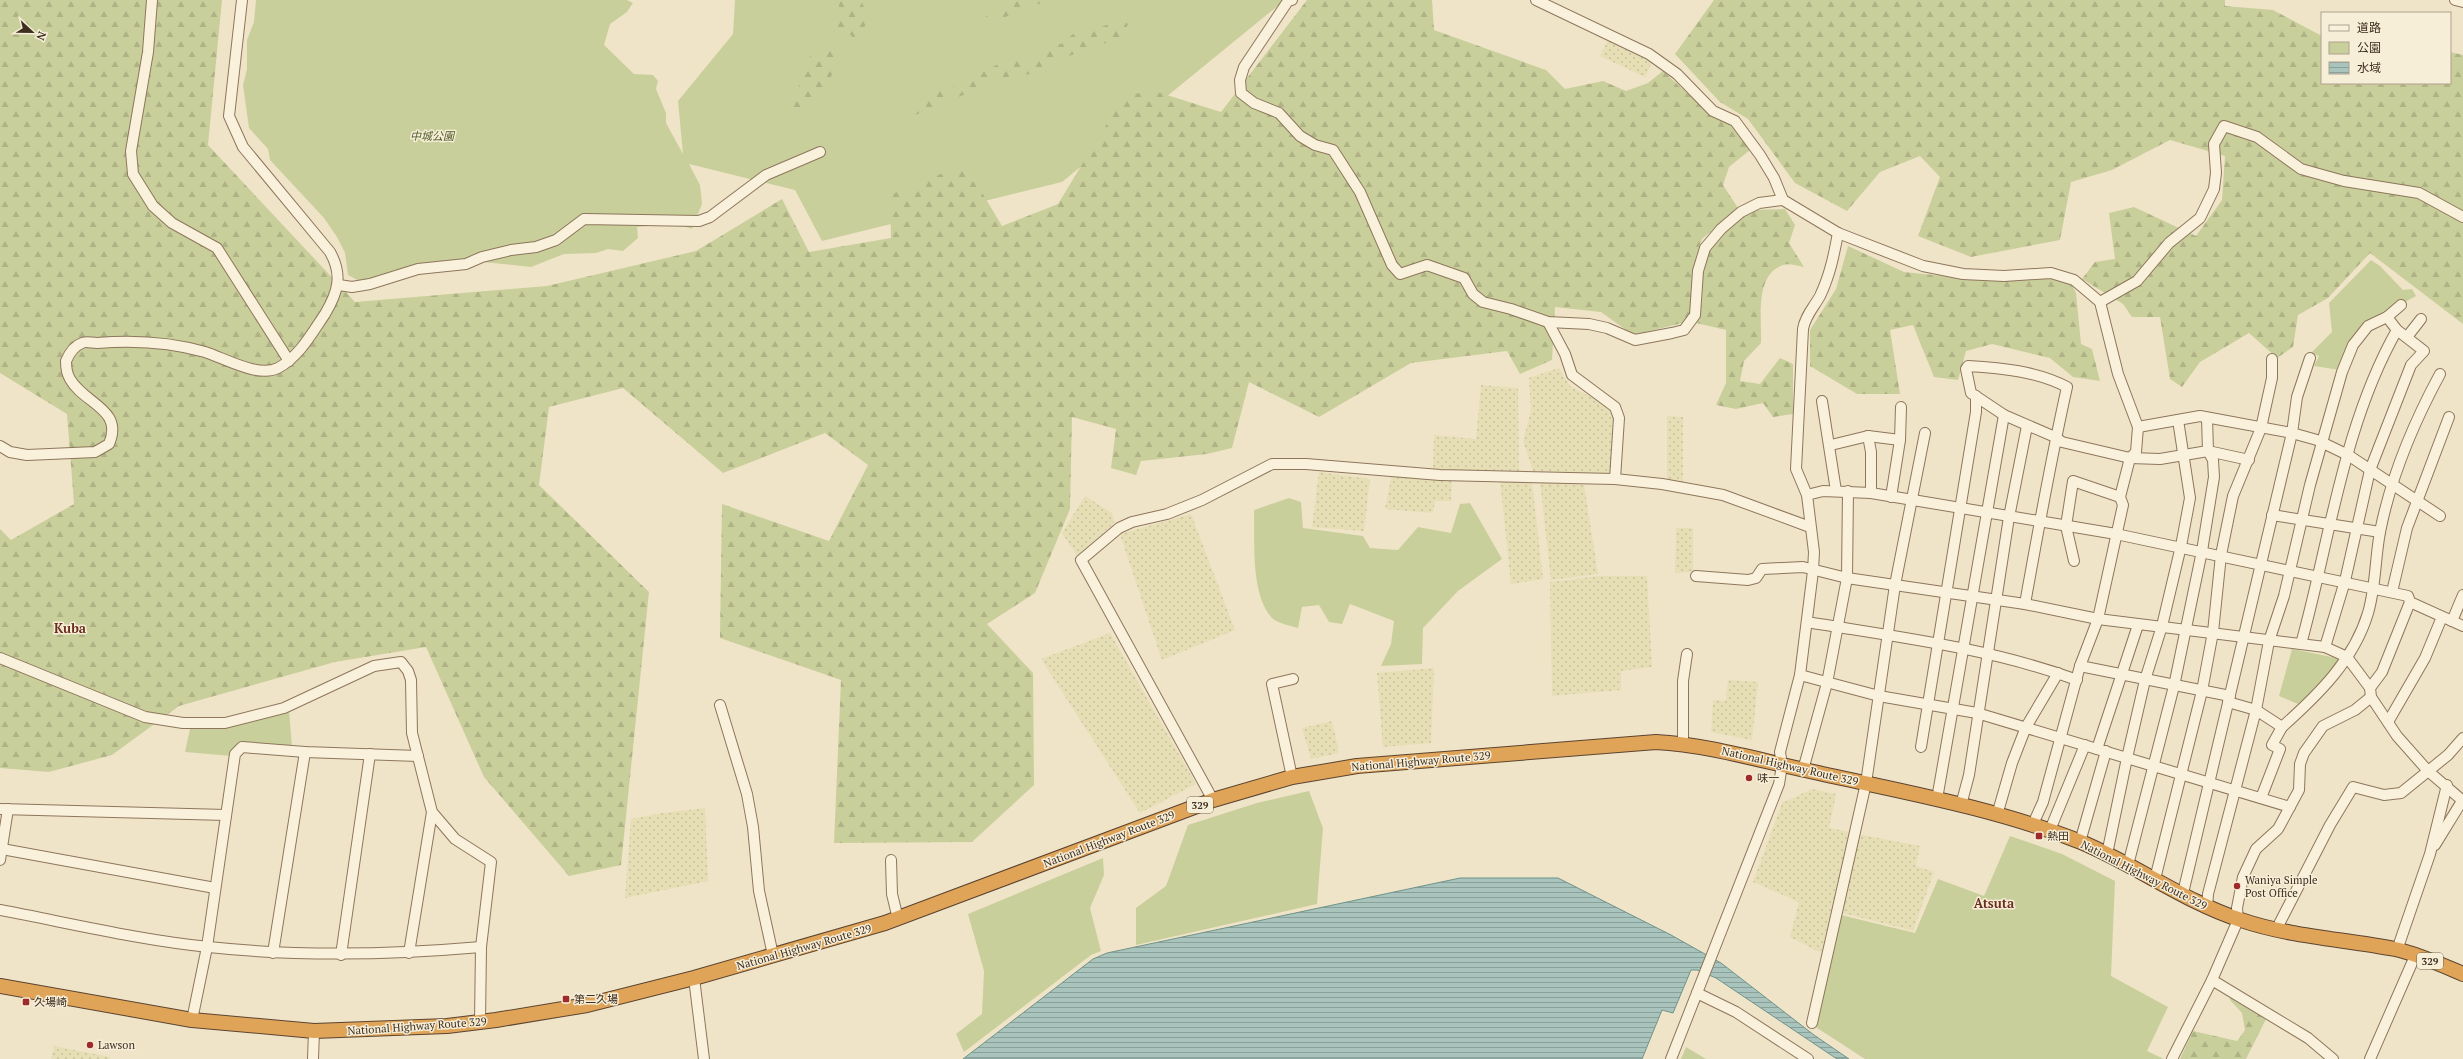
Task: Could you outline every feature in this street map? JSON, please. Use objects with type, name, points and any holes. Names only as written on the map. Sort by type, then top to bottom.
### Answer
[{"type":"highway","name":"National Highway Route 329","points":[[0,986],[192,1020],[314,1032],[416,1028],[480,1022],[587,1005],[694,978],[898,919],[1213,800],[1292,777],[1365,765],[1635,743],[1682,744],[1937,799],[2033,824],[2107,854],[2207,908],[2238,920],[2276,930],[2397,950],[2463,974]]},
{"type":"street","points":[[152,0],[148,52],[131,151],[133,174],[152,206],[172,222],[217,248],[289,361]]},
{"type":"street","points":[[0,446],[10,452],[27,455],[95,452],[109,444],[114,432],[112,423],[105,412],[69,379],[66,361],[73,349],[82,343],[138,342],[180,346],[259,370],[276,369],[289,361],[304,345],[334,298],[338,285],[338,271],[330,252],[243,147],[229,116],[242,0]]},
{"type":"street","points":[[1292,0],[1288,1],[1244,67],[1240,80],[1241,93],[1254,103],[1279,113],[1300,136],[1315,145],[1333,150],[1360,192],[1392,265],[1400,274],[1427,265],[1446,270],[1464,278],[1473,294],[1483,302],[1511,309],[1548,322],[1589,324],[1607,328],[1636,340],[1684,330],[1695,315],[1698,271],[1705,248],[1721,229],[1741,212],[1759,203],[1782,200],[1838,233],[1923,266],[1963,274],[2004,276],[2051,273],[2074,280],[2100,302],[2118,374],[2138,427],[2136,452],[2130,458],[2120,497],[2123,505],[2098,619],[2080,666],[2043,802],[2033,824]]},
{"type":"street","points":[[1536,0],[1649,54],[1677,74],[1713,111],[1735,121],[1760,155],[1774,178],[1782,200]]},
{"type":"street","points":[[2455,0],[2463,2]]},
{"type":"street","points":[[2100,302],[2137,281],[2169,243],[2200,218],[2214,189],[2216,173],[2214,144],[2224,126],[2257,137],[2302,169],[2344,181],[2419,193],[2463,216]]},
{"type":"street","points":[[338,285],[352,287],[370,284],[418,269],[466,264],[482,257],[511,250],[536,247],[556,240],[584,218],[699,222],[710,217],[766,175],[820,152]]},
{"type":"street","points":[[1670,1059],[1703,979],[1779,784],[1782,765],[1780,752],[1800,675],[1813,572],[1814,552],[1807,495],[1796,469],[1803,329],[1804,320],[1819,297],[1832,268],[1838,233]]},
{"type":"street","points":[[2207,908],[2208,894],[2256,710],[2269,641],[2284,596],[2289,570],[2321,443],[2342,372],[2353,345],[2368,326],[2387,317],[2402,305]]},
{"type":"street","points":[[2325,647],[2345,582],[2370,470],[2411,365],[2424,352],[2397,330],[2387,317]]},
{"type":"street","points":[[2407,337],[2421,319]]},
{"type":"street","points":[[1548,322],[1565,354],[1572,375],[1615,407],[1619,418],[1615,479]]},
{"type":"street","points":[[2301,644],[2320,576],[2348,455],[2375,370],[2397,330]]},
{"type":"street","points":[[2183,894],[2208,783],[2292,433],[2297,397],[2310,358]]},
{"type":"street","points":[[2155,879],[2179,774],[2202,691],[2213,632],[2221,555],[2233,496],[2261,428],[2272,378],[2272,359]]},
{"type":"street","points":[[2025,604],[2039,522],[2056,437],[2067,387],[2052,379],[2008,368],[1968,366],[1966,369],[1971,393],[2004,415],[2056,437],[2062,442],[2130,458],[2160,459],[2208,451],[2249,460]]},
{"type":"street","points":[[2261,798],[2280,749],[2272,745],[2282,727],[2321,692],[2347,657],[2368,613],[2374,587],[2380,532],[2392,486],[2417,416],[2440,374]]},
{"type":"street","points":[[1921,748],[1961,510],[1976,412],[1976,396]]},
{"type":"street","points":[[1822,401],[1831,445],[1836,491]]},
{"type":"street","points":[[1891,496],[1900,440],[1901,407]]},
{"type":"street","points":[[1937,799],[1954,709],[2004,415]]},
{"type":"street","points":[[2138,427],[2200,416],[2292,433],[2321,443],[2348,455],[2392,486],[2440,516]]},
{"type":"street","points":[[2392,592],[2416,501],[2449,417]]},
{"type":"street","points":[[2128,865],[2152,766],[2174,686],[2202,551],[2214,477],[2213,460],[2208,451],[2207,418]]},
{"type":"street","points":[[2107,854],[2145,680],[2162,626],[2181,546],[2190,498],[2178,420]]},
{"type":"street","points":[[1961,805],[1968,775],[2009,517],[2028,426]]},
{"type":"street","points":[[1812,1022],[1866,783],[1895,585],[1910,501],[1925,433]]},
{"type":"street","points":[[1831,445],[1868,436],[1900,440]]},
{"type":"street","points":[[1868,436],[1871,452],[1871,493]]},
{"type":"street","points":[[1213,800],[1081,560],[1119,528],[1132,522],[1167,514],[1202,500],[1272,464],[1306,464],[1440,475],[1615,479],[1723,495],[1810,527]]},
{"type":"street","points":[[2074,561],[2066,526],[2073,481],[2120,497]]},
{"type":"street","points":[[1807,495],[1823,491],[1848,491],[1891,496],[1961,510],[2116,534],[2181,546],[2374,587],[2408,596],[2410,602],[2382,672],[2371,692],[2355,710],[2323,726],[2304,753],[2300,764],[2300,782],[2290,807],[2278,829],[2256,849],[2243,877],[2238,908],[2238,920],[2212,980],[2172,1059]]},
{"type":"street","points":[[1803,770],[1827,683],[1836,627],[1847,578],[1848,491]]},
{"type":"street","points":[[2272,515],[2301,521],[2380,532]]},
{"type":"street","points":[[1696,576],[1748,580],[1756,578],[1762,569],[1804,567],[1813,572],[1996,601],[2025,604],[2098,619],[2325,647],[2347,657],[2371,692],[2388,722],[2428,771],[2447,785],[2463,801],[2430,854]]},
{"type":"street","points":[[2452,621],[2463,595]]},
{"type":"street","points":[[2410,602],[2463,626]]},
{"type":"street","points":[[2388,722],[2425,658],[2442,617]]},
{"type":"street","points":[[1807,622],[1887,635],[1987,654],[2058,673],[2077,680]]},
{"type":"street","points":[[2080,842],[2122,675],[2138,625]]},
{"type":"street","points":[[1682,744],[1683,681],[1687,654]]},
{"type":"street","points":[[0,658],[145,717],[183,723],[225,722],[284,708],[374,666],[401,662],[408,671],[411,680],[412,733],[432,812],[409,953]]},
{"type":"street","points":[[2080,666],[2202,691],[2229,699],[2256,710],[2282,727]]},
{"type":"street","points":[[1997,815],[2012,763],[2026,727],[2058,673]]},
{"type":"street","points":[[1800,675],[1879,696],[1954,709],[2026,727],[2290,807]]},
{"type":"street","points":[[1292,777],[1272,684],[1293,679]]},
{"type":"street","points":[[720,705],[747,794],[753,827],[759,891],[773,955]]},
{"type":"street","points":[[2276,930],[2330,825],[2353,787],[2384,795],[2401,793],[2448,755],[2463,738]]},
{"type":"street","points":[[2050,830],[2086,745]]},
{"type":"street","points":[[192,1020],[207,947],[214,888],[236,754],[242,747],[305,752],[418,756]]},
{"type":"street","points":[[273,953],[305,752]]},
{"type":"street","points":[[341,955],[370,754]]},
{"type":"street","points":[[2397,950],[2430,854],[2447,785]]},
{"type":"street","points":[[0,860],[4,809],[226,815]]},
{"type":"street","points":[[432,812],[455,839],[491,862],[481,947],[480,1022]]},
{"type":"street","points":[[2,849],[214,888]]},
{"type":"street","points":[[891,860],[892,894],[898,919]]},
{"type":"street","points":[[0,910],[207,947],[273,953],[341,955],[409,953],[481,947]]},
{"type":"street","points":[[2370,1059],[2415,956]]},
{"type":"street","points":[[694,978],[704,1059]]},
{"type":"street","points":[[2212,980],[2308,1038],[2333,1059]]},
{"type":"street","points":[[1697,993],[1736,1012],[1808,1059]]},
{"type":"street","points":[[313,1059],[314,1032]]},
{"type":"shaded area","points":[[1608,40],[1652,62],[1645,77],[1600,56]]},
{"type":"shaded area","points":[[1559,368],[1570,386],[1599,401],[1613,414],[1611,474],[1533,471],[1523,441],[1531,411],[1529,378]]},
{"type":"shaded area","points":[[1481,385],[1518,388],[1519,471],[1433,469],[1434,435],[1476,439]]},
{"type":"shaded area","points":[[1667,416],[1683,417],[1683,484],[1667,482]]},
{"type":"shaded area","points":[[1319,472],[1370,479],[1364,531],[1312,527]]},
{"type":"shaded area","points":[[1392,474],[1452,477],[1451,501],[1435,501],[1433,513],[1385,509]]},
{"type":"shaded area","points":[[1500,480],[1532,482],[1543,579],[1511,584]]},
{"type":"shaded area","points":[[1540,482],[1584,485],[1598,574],[1551,580]]},
{"type":"shaded area","points":[[1085,496],[1112,513],[1114,523],[1077,556],[1062,533]]},
{"type":"shaded area","points":[[1191,514],[1235,630],[1162,660],[1120,534]]},
{"type":"shaded area","points":[[1676,528],[1693,528],[1693,572],[1675,573]]},
{"type":"shaded area","points":[[1598,576],[1647,576],[1652,667],[1621,671],[1621,690],[1552,696],[1550,582]]},
{"type":"shaded area","points":[[1110,633],[1196,784],[1140,813],[1041,659]]},
{"type":"shaded area","points":[[1434,668],[1431,743],[1383,747],[1377,673]]},
{"type":"shaded area","points":[[1728,680],[1758,682],[1752,740],[1711,732],[1713,700],[1726,701]]},
{"type":"shaded area","points":[[1332,721],[1339,753],[1311,759],[1302,728]]},
{"type":"shaded area","points":[[1812,789],[1836,794],[1829,828],[1850,832],[1821,953],[1790,937],[1799,902],[1753,882],[1782,803]]},
{"type":"shaded area","points":[[705,808],[708,881],[625,898],[631,819],[662,813]]},
{"type":"shaded area","points":[[1857,834],[1920,846],[1916,866],[1934,872],[1913,931],[1839,912]]},
{"type":"shaded area","points":[[54,1046],[110,1057],[110,1059],[51,1059]]},
{"type":"green space","points":[[0,0],[222,0],[208,145],[355,302],[547,286],[696,251],[782,199],[809,252],[891,238],[890,195],[965,164],[1002,226],[1058,204],[1123,97],[1151,90],[1221,112],[1307,0],[1432,0],[1434,30],[1546,70],[1565,89],[1603,81],[1626,91],[1648,83],[1663,71],[1709,113],[1734,124],[1750,150],[1729,167],[1723,185],[1738,208],[1702,239],[1696,257],[1692,309],[1687,322],[1633,335],[1601,312],[1555,307],[1552,360],[1520,374],[1507,351],[1411,363],[1319,417],[1249,382],[1232,448],[1207,454],[1141,461],[1136,475],[1111,468],[1116,429],[1072,417],[1070,509],[1035,593],[987,624],[1033,673],[1034,785],[972,842],[834,843],[841,680],[720,638],[722,504],[829,541],[868,465],[825,433],[723,473],[623,388],[549,407],[539,485],[649,592],[621,865],[569,876],[484,777],[426,647],[335,662],[179,706],[112,755],[49,772],[0,768],[0,529],[11,540],[74,504],[67,414],[0,373]]},
{"type":"green space","name":"中城公園","points":[[256,0],[627,0],[633,3],[627,12],[610,24],[604,45],[634,74],[653,75],[658,81],[656,89],[666,113],[666,123],[683,154],[678,101],[733,34],[735,0],[1285,0],[1062,182],[822,241],[795,190],[689,164],[700,185],[702,204],[692,229],[663,219],[649,226],[637,227],[638,238],[623,251],[608,249],[596,253],[564,254],[531,267],[483,262],[463,270],[419,273],[363,283],[348,275],[345,253],[337,237],[324,218],[270,160],[268,149],[249,128],[243,85],[247,69],[247,40],[254,22]]},
{"type":"green space","points":[[840,0],[861,0],[869,20],[854,42],[851,35],[834,36]]},
{"type":"green space","points":[[1012,0],[1049,0],[990,23],[976,31],[983,20],[995,8]]},
{"type":"green space","points":[[1714,0],[2225,0],[2225,6],[2273,10],[2321,35],[2321,84],[2451,84],[2451,52],[2463,55],[2463,324],[2370,253],[2328,298],[2298,315],[2293,347],[2277,358],[2249,333],[2200,362],[2182,387],[2170,379],[2160,317],[2132,317],[2123,304],[2082,279],[2095,262],[2115,259],[2109,213],[2134,207],[2196,236],[2222,200],[2225,156],[2170,140],[2112,170],[2071,182],[2060,240],[1971,257],[1918,236],[1940,177],[1920,156],[1880,172],[1847,211],[1795,183],[1748,119],[1720,102],[1675,54]]},
{"type":"green space","points":[[1120,19],[1128,24],[1122,37],[1058,60],[1043,71],[994,82],[913,116],[906,110],[926,96],[961,84],[1012,58],[1034,57],[1043,48],[1061,44],[1073,34],[1088,33]]},
{"type":"green space","points":[[833,48],[838,50],[842,57],[833,73],[817,96],[810,103],[795,113],[792,105],[812,52]]},
{"type":"green space","points":[[1785,209],[1795,225],[1789,243],[1804,267],[1785,264],[1774,270],[1767,278],[1762,299],[1761,343],[1744,361],[1740,381],[1760,384],[1780,358],[1793,364],[1793,414],[1773,417],[1763,403],[1736,409],[1716,405],[1726,383],[1726,330],[1696,323],[1702,304],[1703,269],[1708,248],[1751,210]]},
{"type":"green space","points":[[1848,246],[1904,272],[1944,276],[2051,279],[2072,285],[2076,293],[2081,344],[2092,349],[2100,381],[2073,377],[2050,358],[1992,344],[1966,351],[1958,380],[1934,377],[1913,325],[1890,330],[1900,394],[1857,394],[1810,366],[1810,330],[1836,289]]},
{"type":"green space","points":[[2371,260],[2380,266],[2403,290],[2412,289],[2416,296],[2379,316],[2340,370],[2314,366],[2319,356],[2311,353],[2332,332],[2329,303]]},
{"type":"green space","points":[[1289,498],[1301,502],[1303,528],[1363,536],[1370,548],[1398,550],[1418,527],[1451,533],[1460,504],[1470,503],[1502,559],[1458,591],[1423,628],[1422,664],[1381,666],[1391,644],[1394,621],[1350,604],[1342,624],[1329,622],[1319,605],[1302,607],[1298,628],[1274,620],[1265,608],[1260,595],[1255,566],[1254,510]]},
{"type":"green space","points":[[2292,649],[2337,658],[2340,662],[2321,684],[2298,704],[2279,696]]},
{"type":"green space","points":[[289,710],[292,747],[242,746],[231,756],[185,752],[190,729]]},
{"type":"green space","points":[[1309,791],[1323,828],[1317,904],[1136,945],[1136,908],[1166,886],[1188,825],[1257,803]]},
{"type":"green space","points":[[2010,836],[2062,854],[2115,881],[2111,976],[2168,1007],[2147,1051],[2164,1059],[1865,1059],[1814,1026],[1841,915],[1915,933],[1938,879],[1984,896]]},
{"type":"green space","points":[[1103,858],[1104,875],[1090,908],[1101,951],[1091,955],[964,1052],[956,1034],[982,1014],[984,971],[968,914]]},
{"type":"green space","points":[[2229,994],[2266,1019],[2246,1059],[2180,1059],[2193,1031],[2237,1041],[2245,1030],[2242,1013],[2230,1000]]},
{"type":"green space","points":[[1686,1047],[1706,1059],[1681,1059]]},
{"type":"water","points":[[1460,878],[1558,878],[1671,935],[1721,963],[1814,1035],[1849,1059],[1837,1059],[1716,978],[1697,970],[1691,970],[1673,1013],[1662,1010],[1642,1059],[963,1059],[1093,959],[1107,953]]},
{"type":"place","name":"味一","points":[[1749,778]]},
{"type":"place","name":"熱田","points":[[2039,836]]},
{"type":"place","name":"Waniya Simple Post Office","points":[[2237,886]]},
{"type":"place","name":"第二久場","points":[[566,999]]},
{"type":"place","name":"久場崎","points":[[26,1002]]},
{"type":"place","name":"Lawson","points":[[90,1045]]},
{"type":"district","name":"Kuba","points":[[70,628]]},
{"type":"district","name":"Atsuta","points":[[1994,903]]}]
